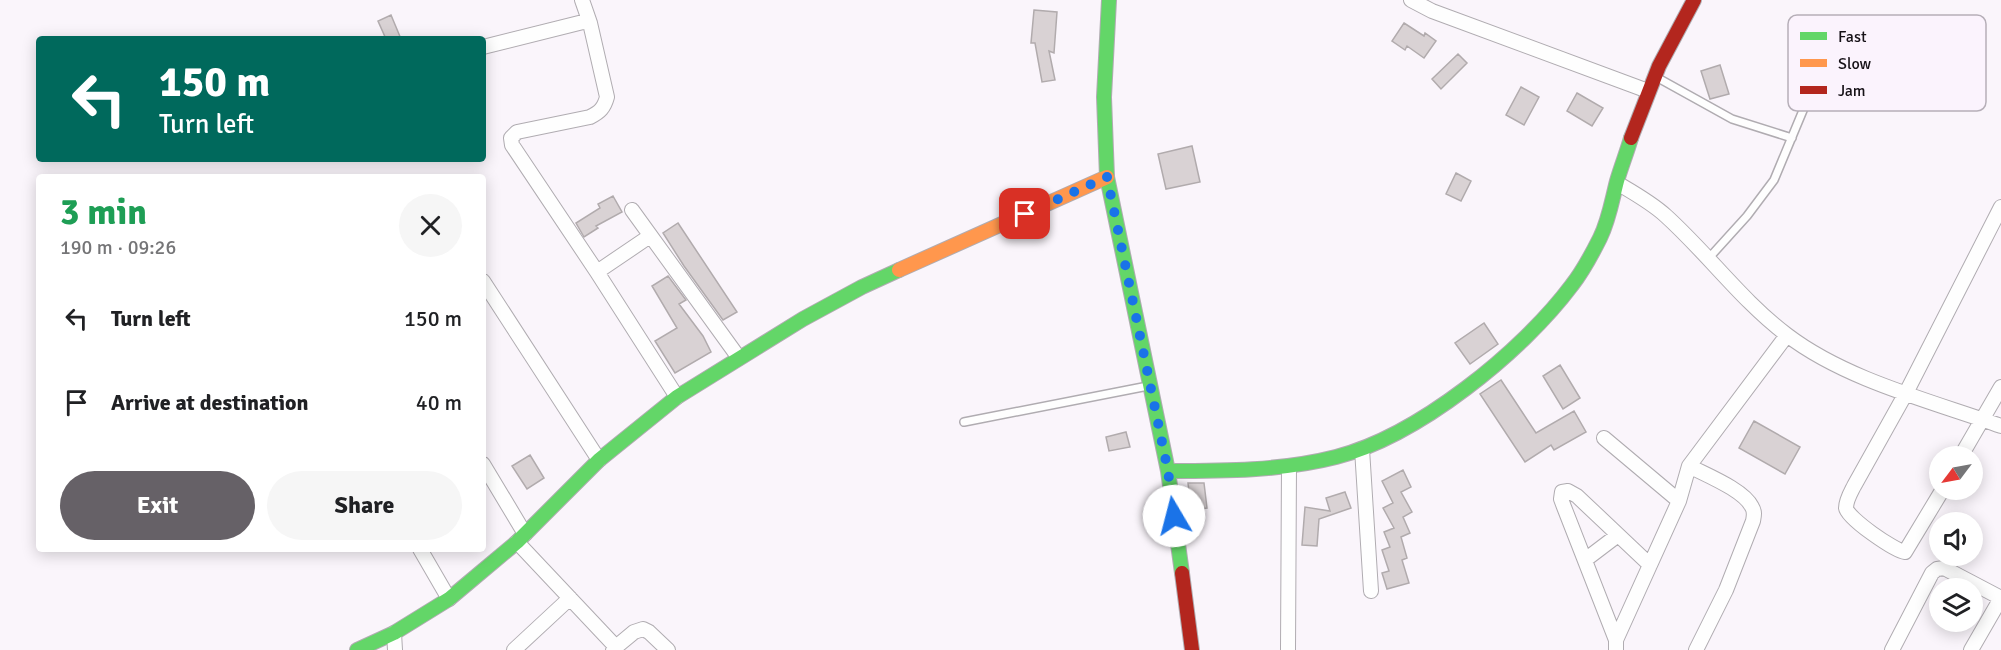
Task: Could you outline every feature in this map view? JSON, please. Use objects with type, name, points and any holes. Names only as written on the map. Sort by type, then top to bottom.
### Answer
[{"type":"street","points":[[582,0],[590,23],[607,97],[605,106],[600,112],[590,117],[517,132],[511,138],[511,142],[514,150],[597,272],[677,397]]},
{"type":"street","points":[[1109,0],[1104,97],[1107,177],[1168,471],[1192,650]]},
{"type":"street","points":[[1412,0],[1432,11],[1648,91]]},
{"type":"street","points":[[1168,471],[1238,471],[1289,466],[1362,449],[1413,423],[1472,383],[1515,346],[1572,286],[1588,261],[1602,233],[1648,91],[1666,51],[1694,0]]},
{"type":"street","points":[[486,46],[583,22],[590,23]]},
{"type":"street","points":[[357,650],[394,633],[448,599],[521,538],[599,460],[677,397],[803,319],[862,287],[1107,177]]},
{"type":"street","points":[[1617,183],[1666,216],[1787,336],[1827,361],[1865,379],[2001,426]]},
{"type":"street","points":[[1936,500],[1905,552],[1899,551],[1852,518],[1847,510],[1848,500],[1854,486],[1906,393],[2001,207]]},
{"type":"street","points":[[632,210],[739,358]]},
{"type":"street","points":[[597,272],[650,236]]},
{"type":"street","points":[[486,286],[599,460]]},
{"type":"street","points":[[1616,645],[1679,501],[1689,466],[1787,336]]},
{"type":"street","points":[[1967,446],[2001,387]]},
{"type":"street","points":[[1604,438],[1679,501]]},
{"type":"street","points":[[1362,449],[1371,591]]},
{"type":"street","points":[[1288,650],[1289,466]]},
{"type":"street","points":[[1689,466],[1728,486],[1747,500],[1754,512],[1753,521],[1726,590],[1696,650]]},
{"type":"street","points":[[486,470],[521,538],[615,649],[634,632],[643,629],[668,650]]},
{"type":"street","points":[[1616,645],[1564,507],[1562,492],[1569,490],[1650,565]]},
{"type":"street","points":[[1585,560],[1618,535]]},
{"type":"street","points":[[422,552],[448,599]]},
{"type":"street","points":[[1892,650],[1932,573],[1944,568],[2001,598],[1971,650]]},
{"type":"street","points":[[514,650],[570,598]]},
{"type":"street","points":[[394,633],[394,650]]},
{"type":"lane","points":[[1655,76],[1732,118],[1792,138]]},
{"type":"lane","points":[[1708,259],[1748,216],[1774,180],[1803,111]]},
{"type":"lane","points":[[964,422],[1150,386]]},
{"type":"building","points":[[1034,10],[1057,12],[1054,53],[1049,51],[1055,80],[1042,82],[1035,43],[1031,43]]},
{"type":"building","points":[[391,15],[400,36],[385,36],[378,21]]},
{"type":"building","points":[[1404,23],[1436,41],[1424,58],[1407,46],[1405,50],[1392,41]]},
{"type":"building","points":[[1458,54],[1467,63],[1441,89],[1432,79]]},
{"type":"building","points":[[1720,65],[1729,94],[1710,99],[1701,71]]},
{"type":"building","points":[[1521,87],[1539,97],[1524,125],[1506,115]]},
{"type":"building","points":[[1577,93],[1603,108],[1592,126],[1567,111]]},
{"type":"building","points":[[1192,146],[1200,182],[1166,189],[1158,154]]},
{"type":"building","points":[[1456,173],[1471,181],[1461,201],[1446,194]]},
{"type":"building","points":[[613,196],[622,212],[596,226],[598,228],[584,237],[576,223],[600,208],[598,204]]},
{"type":"building","points":[[678,223],[737,312],[723,320],[663,233]]},
{"type":"building","points":[[668,276],[686,300],[679,304],[703,336],[711,352],[675,373],[655,341],[677,328],[652,286]]},
{"type":"building","points":[[1484,323],[1498,344],[1470,364],[1455,343]]},
{"type":"building","points":[[1560,365],[1580,398],[1563,409],[1543,376]]},
{"type":"building","points":[[1501,380],[1536,433],[1574,411],[1586,432],[1554,450],[1551,445],[1525,462],[1480,394]]},
{"type":"building","points":[[1754,421],[1800,447],[1785,474],[1739,448]]},
{"type":"building","points":[[1126,432],[1130,447],[1109,451],[1106,437]]},
{"type":"building","points":[[530,455],[544,478],[527,489],[512,466]]},
{"type":"building","points":[[1403,470],[1411,487],[1401,492],[1412,512],[1403,517],[1410,533],[1401,537],[1407,558],[1402,560],[1409,583],[1387,589],[1382,573],[1389,571],[1382,550],[1390,547],[1384,532],[1394,528],[1383,508],[1393,503],[1382,481]]},
{"type":"building","points":[[1188,483],[1204,483],[1207,508],[1191,510]]},
{"type":"building","points":[[1345,492],[1351,508],[1319,519],[1317,546],[1302,545],[1305,507],[1330,511],[1326,498]]},
{"type":"traffic: fast","points":[[1109,0],[1104,97],[1107,177],[1168,471],[1182,573]]},
{"type":"traffic: fast","points":[[1168,471],[1273,468],[1336,457],[1368,446],[1400,431],[1434,411],[1466,388],[1526,337],[1551,311],[1580,274],[1606,224],[1631,138]]},
{"type":"traffic: fast","points":[[357,650],[394,633],[449,599],[517,542],[599,460],[677,397],[803,319],[899,270]]},
{"type":"traffic: slow","points":[[899,270],[1107,177]]},
{"type":"traffic: jam","points":[[1631,138],[1659,66],[1694,0]]},
{"type":"traffic: jam","points":[[1182,573],[1192,650]]},
{"type":"route","points":[[1025,214],[1107,177],[1168,471],[1174,516]]}]
